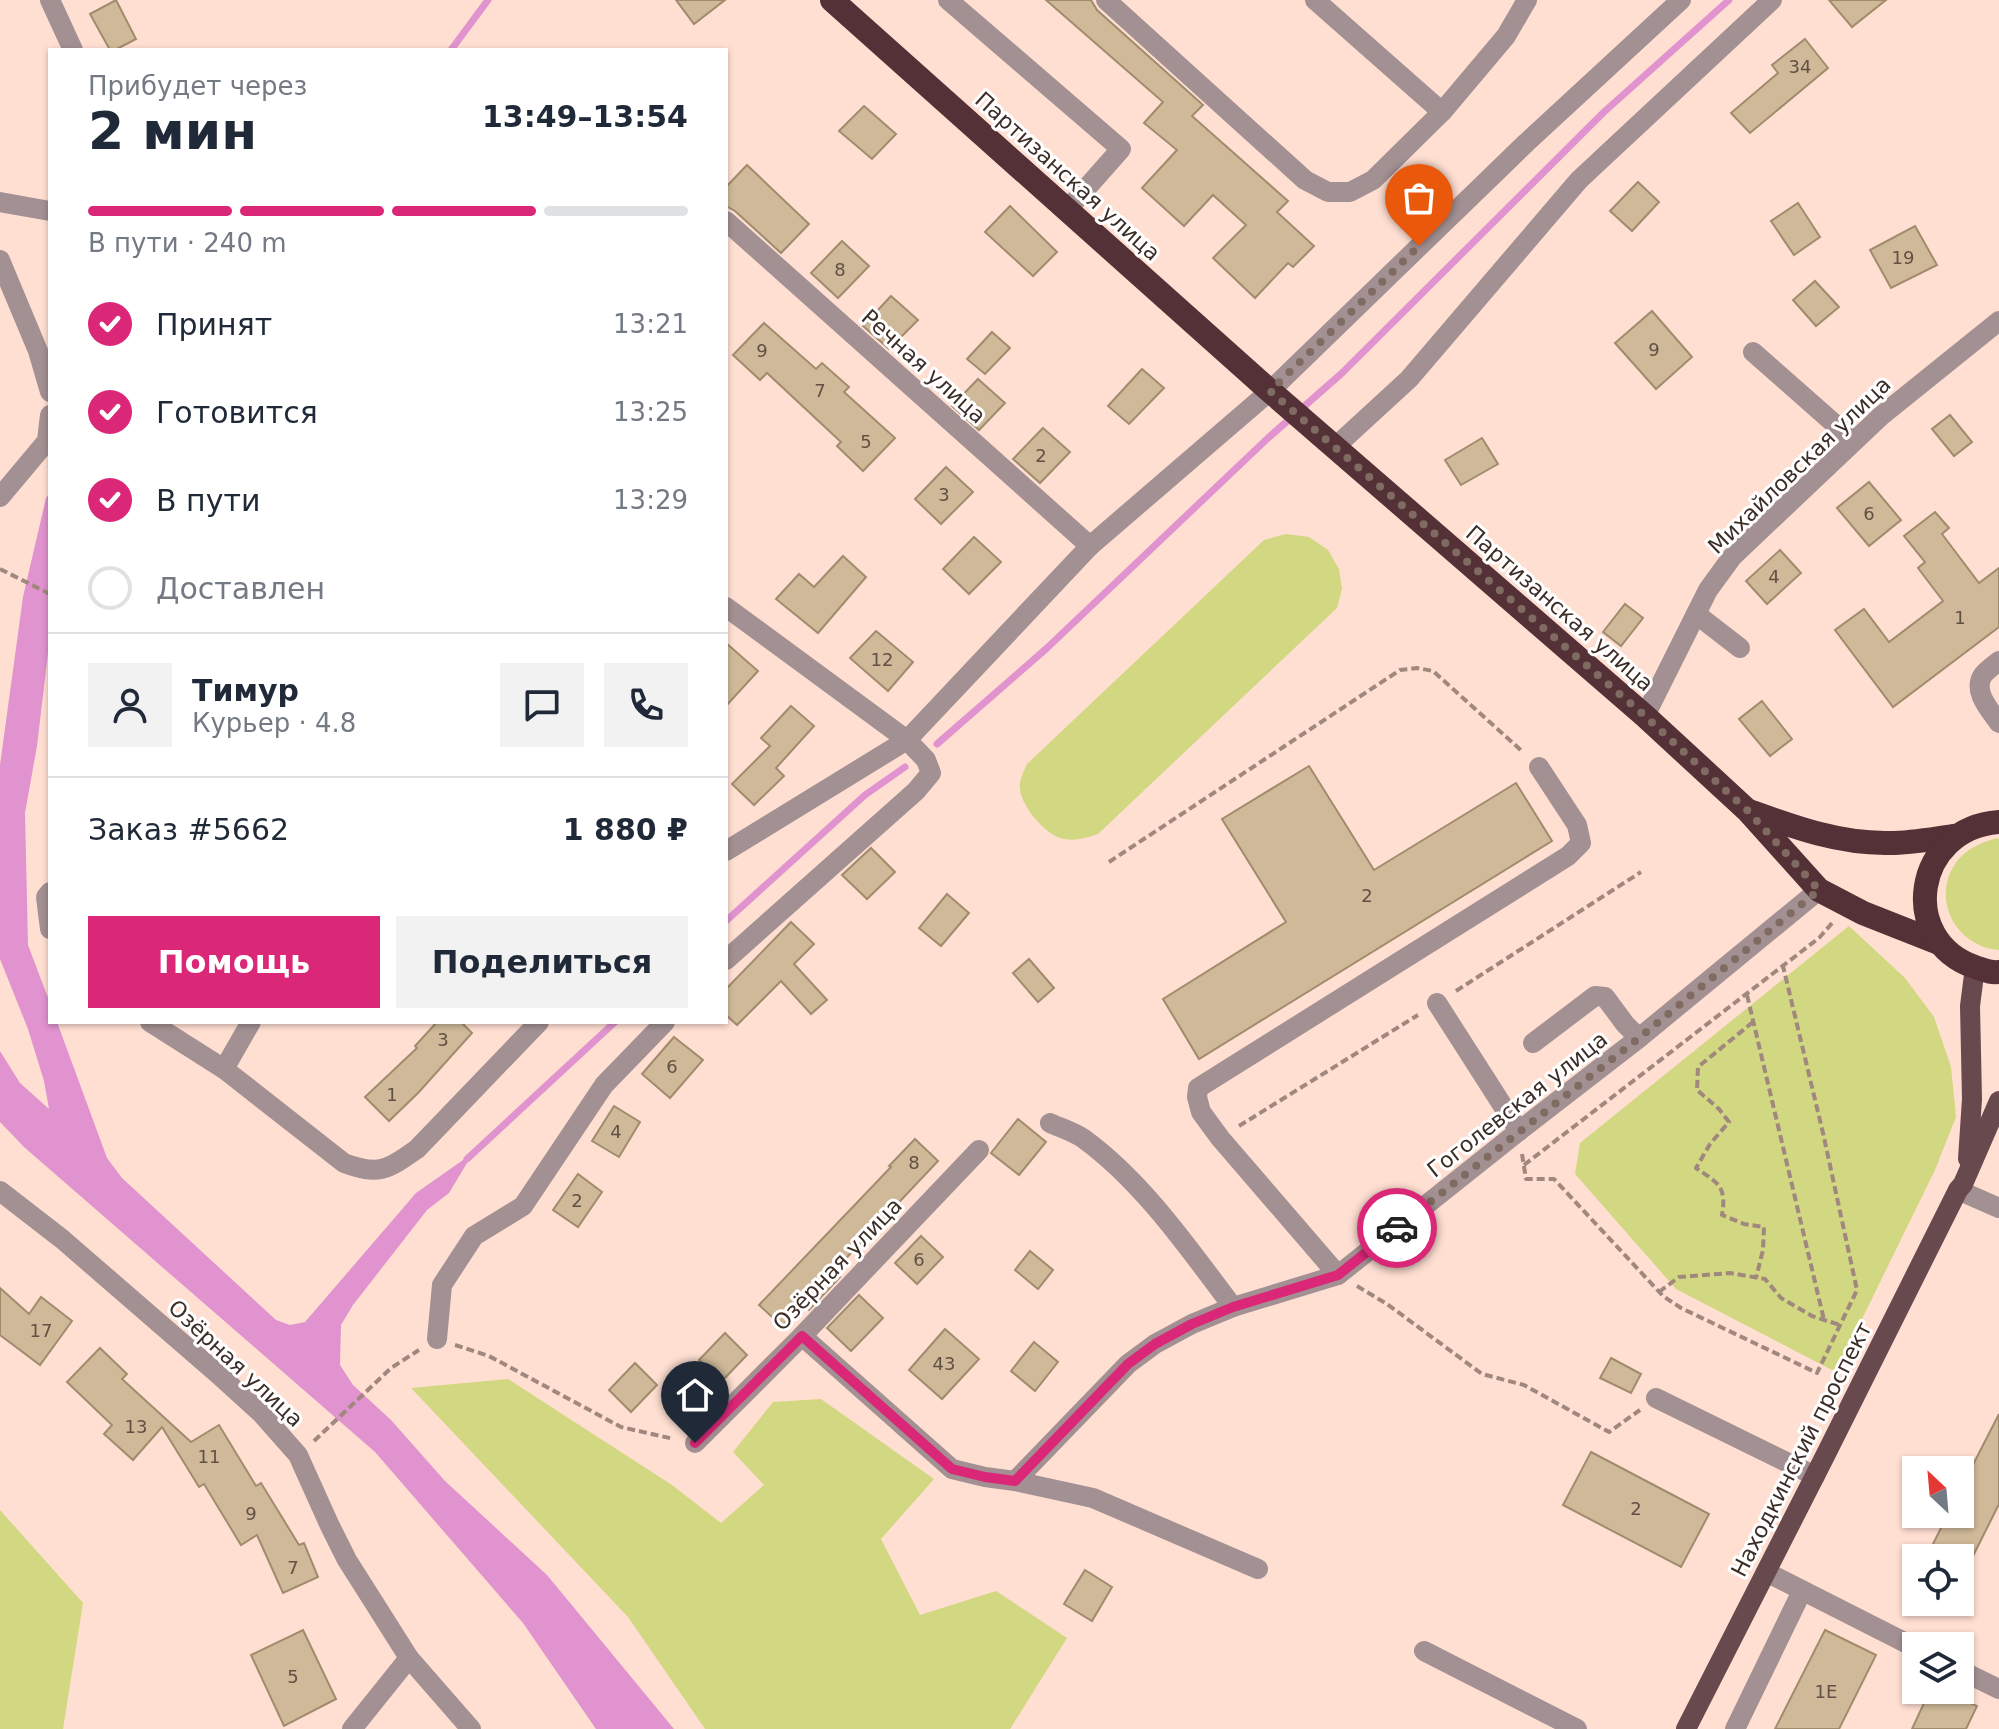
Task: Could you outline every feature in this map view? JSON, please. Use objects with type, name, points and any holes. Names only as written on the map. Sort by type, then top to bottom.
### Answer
[{"type":"highway","name":"Партизанская улица","points":[[832,0],[1276,396],[1645,716],[1748,811],[1819,890],[1939,943],[1961,963],[1987,970]]},
{"type":"highway","name":"Партизанская улица","points":[[1748,811],[1837,838],[1885,843],[1954,836]]},
{"type":"highway","points":[[1939,943],[1926,917],[1925,887],[1934,859],[1954,836],[1990,823]]},
{"type":"main road","points":[[1990,823],[1999,805]]},
{"type":"main road","points":[[1958,1190],[1968,1158],[1971,1127],[1969,1021],[1987,970]]},
{"type":"main road","points":[[1958,1190],[1999,1101]]},
{"type":"main road","name":"Находкинский проспект","points":[[1686,1729],[1958,1190]]},
{"type":"street","points":[[50,0],[72,48]]},
{"type":"street","points":[[948,0],[1121,149],[1067,210]]},
{"type":"street","points":[[1106,0],[1305,180],[1328,192],[1350,192],[1373,180],[1442,112],[1506,36],[1527,0]]},
{"type":"street","points":[[1315,0],[1442,112]]},
{"type":"street","points":[[728,850],[907,740],[1090,546],[1276,396],[1526,143],[1681,0]]},
{"type":"street","points":[[1329,442],[1409,379],[1579,180],[1772,0]]},
{"type":"street","points":[[0,202],[48,211]]},
{"type":"street","name":"Речная улица","points":[[728,223],[1090,546]]},
{"type":"street","points":[[0,260],[38,351],[48,385]]},
{"type":"street","name":"Михайловская улица","points":[[1645,716],[1708,590],[1732,557],[1881,416],[1999,321]]},
{"type":"street","points":[[1753,352],[1854,441]]},
{"type":"street","points":[[0,497],[47,441],[48,432]]},
{"type":"street","points":[[728,608],[907,740],[926,760],[931,773],[916,791],[728,958]]},
{"type":"street","points":[[1696,614],[1740,648]]},
{"type":"street","points":[[1999,661],[1983,675],[1980,685],[1982,700],[1999,723]]},
{"type":"street","points":[[1338,1275],[1220,1138],[1201,1112],[1198,1088],[1568,856],[1581,843],[1577,825],[1539,767]]},
{"type":"street","name":"Гоголевская улица","points":[[1015,1481],[1128,1364],[1155,1344],[1233,1307],[1338,1275],[1639,1038],[1819,890]]},
{"type":"street","points":[[1533,1043],[1595,996],[1605,997],[1639,1038]]},
{"type":"street","points":[[1437,1003],[1519,1131]]},
{"type":"street","points":[[153,1024],[224,1069],[344,1163],[367,1171],[384,1169],[417,1149],[537,1024]]},
{"type":"street","points":[[224,1069],[250,1024]]},
{"type":"street","points":[[437,1339],[442,1285],[474,1236],[523,1206],[604,1085],[663,1024]]},
{"type":"street","points":[[1050,1123],[1082,1137],[1121,1171],[1168,1223],[1233,1307]]},
{"type":"street","name":"Озёрная улица","points":[[695,1443],[979,1150]]},
{"type":"street","points":[[1958,1190],[1999,1208]]},
{"type":"street","name":"Озёрная улица","points":[[0,1191],[62,1239],[219,1375],[261,1413],[298,1455],[347,1560],[409,1658],[471,1729]]},
{"type":"street","points":[[802,1336],[952,1469],[1093,1498],[1258,1569]]},
{"type":"street","points":[[1656,1398],[1815,1476]]},
{"type":"street","points":[[1766,1572],[1902,1641]]},
{"type":"street","points":[[1735,1729],[1802,1591]]},
{"type":"street","points":[[1424,1651],[1577,1729]]},
{"type":"street","points":[[352,1729],[409,1658]]},
{"type":"street","points":[[1974,1677],[1999,1689]]},
{"type":"path","points":[[0,569],[48,593]]},
{"type":"path","points":[[1109,862],[1400,670],[1417,668],[1433,671],[1539,767]]},
{"type":"path","points":[[1524,1165],[1819,938],[1849,905]]},
{"type":"path","points":[[1526,1179],[1554,1179],[1659,1292],[1681,1308],[1817,1373],[1857,1290],[1783,966]]},
{"type":"path","points":[[1747,994],[1824,1320]]},
{"type":"path","points":[[1753,1022],[1698,1067],[1697,1090],[1729,1122],[1710,1144],[1696,1168],[1717,1181],[1725,1197],[1722,1215],[1744,1224],[1764,1227],[1763,1250],[1756,1278]]},
{"type":"path","points":[[1659,1292],[1679,1277],[1730,1273],[1765,1279],[1781,1298],[1812,1316],[1840,1325]]},
{"type":"path","points":[[1338,1275],[1387,1304],[1482,1374],[1524,1385],[1609,1432],[1656,1398]]},
{"type":"path","points":[[330,1427],[391,1368],[437,1339],[489,1356],[621,1427],[695,1443]]},
{"type":"green space","points":[[1286,534],[1309,537],[1328,550],[1339,569],[1342,589],[1337,608],[1098,834],[1070,840],[1046,830],[1032,815],[1020,791],[1020,781],[1027,764],[1264,540]]},
{"type":"green space","points":[[1999,839],[1999,950],[1983,947],[1959,930],[1951,917],[1946,889],[1958,860],[1975,846]]},
{"type":"green space","points":[[1849,926],[1905,978],[1934,1017],[1951,1067],[1956,1117],[1935,1170],[1836,1372],[1676,1289],[1575,1174],[1580,1143]]},
{"type":"green space","points":[[508,1379],[672,1485],[721,1523],[764,1485],[733,1452],[773,1402],[821,1399],[934,1479],[881,1539],[920,1615],[996,1591],[1067,1638],[1010,1729],[705,1729],[628,1617],[411,1388]]},
{"type":"green space","points":[[0,1510],[83,1603],[63,1729],[0,1729]]},
{"type":"shaded area","points":[[48,495],[48,653],[25,813],[28,945],[48,998],[48,1024],[58,1024],[107,1158],[122,1178],[276,1320],[290,1325],[305,1322],[416,1193],[473,1153],[449,1193],[427,1210],[353,1305],[341,1325],[340,1365],[353,1385],[391,1420],[445,1481],[547,1575],[674,1729],[596,1729],[523,1623],[375,1452],[24,1147],[0,1122],[0,1051],[20,1083],[49,1109],[28,1029],[0,959],[0,765],[23,597]]},
{"type":"building","points":[[116,0],[136,39],[119,48],[109,48],[90,14]]},
{"type":"building","points":[[676,0],[725,0],[694,24]]},
{"type":"building","points":[[1046,0],[1091,0],[1097,10],[1203,105],[1192,116],[1288,201],[1277,212],[1314,246],[1293,267],[1288,263],[1255,298],[1213,258],[1246,225],[1213,195],[1184,226],[1142,188],[1177,150],[1144,123],[1163,102]]},
{"type":"building","points":[[1829,0],[1886,0],[1852,27]]},
{"type":"building","points":[[1805,39],[1828,68],[1750,133],[1731,113],[1778,73],[1772,65]]},
{"type":"building","points":[[864,106],[896,134],[872,159],[839,131]]},
{"type":"building","points":[[747,165],[809,224],[781,253],[728,207],[728,185]]},
{"type":"building","points":[[1424,172],[1440,189],[1422,206],[1405,189]]},
{"type":"building","points":[[1638,182],[1659,202],[1632,231],[1610,211]]},
{"type":"building","points":[[1798,203],[1820,237],[1794,255],[1771,221]]},
{"type":"building","points":[[1010,206],[1057,252],[1033,276],[985,232]]},
{"type":"building","points":[[1915,226],[1937,265],[1891,288],[1870,250]]},
{"type":"building","points":[[842,241],[869,266],[838,298],[811,273]]},
{"type":"building","points":[[1815,281],[1839,307],[1816,326],[1793,300]]},
{"type":"building","points":[[891,296],[918,320],[889,349],[863,326]]},
{"type":"building","points":[[1652,311],[1692,357],[1656,389],[1615,343]]},
{"type":"building","points":[[764,323],[816,369],[822,363],[849,387],[844,392],[895,438],[863,471],[837,446],[841,442],[767,373],[760,380],[733,355]]},
{"type":"building","points":[[992,332],[1010,348],[985,374],[967,359]]},
{"type":"building","points":[[1142,369],[1164,388],[1129,424],[1108,406]]},
{"type":"building","points":[[978,379],[1005,403],[979,430],[952,406]]},
{"type":"building","points":[[1950,415],[1972,442],[1954,456],[1932,429]]},
{"type":"building","points":[[1043,428],[1070,452],[1040,483],[1013,459]]},
{"type":"building","points":[[1482,438],[1498,464],[1461,485],[1445,460]]},
{"type":"building","points":[[946,467],[973,492],[941,524],[915,499]]},
{"type":"building","points":[[1869,482],[1901,520],[1869,546],[1837,508]]},
{"type":"building","points":[[1935,512],[1949,528],[1942,534],[1979,583],[1999,568],[1999,627],[1893,707],[1835,630],[1864,609],[1889,642],[1943,601],[1918,568],[1925,562],[1904,536]]},
{"type":"building","points":[[974,537],[1001,562],[969,594],[943,569]]},
{"type":"building","points":[[1780,550],[1801,573],[1767,604],[1746,581]]},
{"type":"building","points":[[843,556],[866,577],[818,633],[776,599],[799,574],[814,587]]},
{"type":"building","points":[[1625,604],[1643,618],[1621,646],[1603,632]]},
{"type":"building","points":[[876,631],[913,662],[888,691],[850,658]]},
{"type":"building","points":[[728,645],[758,671],[728,704]]},
{"type":"building","points":[[1762,701],[1792,739],[1770,756],[1739,719]]},
{"type":"building","points":[[791,706],[814,726],[776,768],[784,776],[754,805],[732,784],[770,746],[761,738]]},
{"type":"building","points":[[1309,766],[1374,870],[1516,783],[1552,841],[1199,1059],[1163,999],[1286,922],[1222,819]]},
{"type":"building","points":[[871,848],[895,872],[867,899],[842,875]]},
{"type":"building","points":[[947,894],[969,913],[941,946],[919,928]]},
{"type":"building","points":[[791,922],[814,944],[794,964],[827,1000],[811,1014],[781,981],[737,1025],[728,1017],[728,987]]},
{"type":"building","points":[[1029,959],[1054,988],[1038,1002],[1013,973]]},
{"type":"building","points":[[435,1024],[463,1024],[472,1033],[389,1121],[365,1097],[417,1048],[415,1046]]},
{"type":"building","points":[[674,1037],[703,1060],[670,1098],[642,1074]]},
{"type":"building","points":[[614,1106],[640,1122],[619,1157],[592,1141]]},
{"type":"building","points":[[1018,1119],[1046,1142],[1019,1175],[991,1153]]},
{"type":"building","points":[[915,1139],[938,1161],[834,1271],[840,1277],[809,1310],[803,1305],[782,1326],[759,1305]]},
{"type":"building","points":[[578,1174],[602,1192],[578,1227],[553,1210]]},
{"type":"building","points":[[921,1236],[943,1257],[917,1284],[895,1263]]},
{"type":"building","points":[[1030,1251],[1053,1270],[1038,1289],[1015,1270]]},
{"type":"building","points":[[0,1288],[29,1314],[41,1297],[72,1321],[40,1365],[0,1335]]},
{"type":"building","points":[[859,1295],[883,1318],[851,1351],[827,1328]]},
{"type":"building","points":[[945,1329],[979,1359],[942,1399],[909,1370]]},
{"type":"building","points":[[725,1333],[747,1355],[721,1382],[699,1360]]},
{"type":"building","points":[[1034,1342],[1058,1362],[1035,1391],[1011,1371]]},
{"type":"building","points":[[100,1348],[127,1374],[122,1379],[191,1442],[219,1425],[256,1486],[261,1483],[299,1545],[304,1543],[318,1577],[283,1593],[257,1535],[241,1545],[204,1484],[199,1487],[162,1427],[133,1460],[104,1434],[112,1425],[67,1382]]},
{"type":"building","points":[[1611,1358],[1641,1374],[1631,1393],[1600,1378]]},
{"type":"building","points":[[635,1363],[657,1385],[631,1412],[609,1390]]},
{"type":"building","points":[[1999,1414],[1999,1504],[1974,1554],[1974,1544],[1933,1544],[1941,1528],[1974,1528],[1974,1463]]},
{"type":"building","points":[[1591,1452],[1709,1514],[1681,1567],[1563,1505]]},
{"type":"building","points":[[1085,1570],[1112,1587],[1092,1621],[1064,1604]]},
{"type":"building","points":[[303,1630],[336,1699],[284,1726],[251,1655]]},
{"type":"building","points":[[1825,1630],[1876,1655],[1839,1729],[1775,1729]]},
{"type":"building","points":[[1924,1704],[1977,1706],[1966,1729],[1912,1729]]},
{"type":"waterway","points":[[452,48],[488,0]]},
{"type":"waterway","points":[[937,744],[1047,648],[1268,438],[1341,374],[1604,112],[1729,0]]},
{"type":"waterway","points":[[728,919],[865,795],[905,767]]},
{"type":"waterway","points":[[467,1159],[613,1024]]},
{"type":"way so far","points":[[1397,1228],[1639,1038],[1819,890],[1748,811],[1645,716],[1270,391],[1419,246]]},
{"type":"route","points":[[695,1443],[802,1336],[952,1469],[1015,1481],[1128,1364],[1155,1344],[1233,1307],[1338,1275],[1397,1228]]}]
